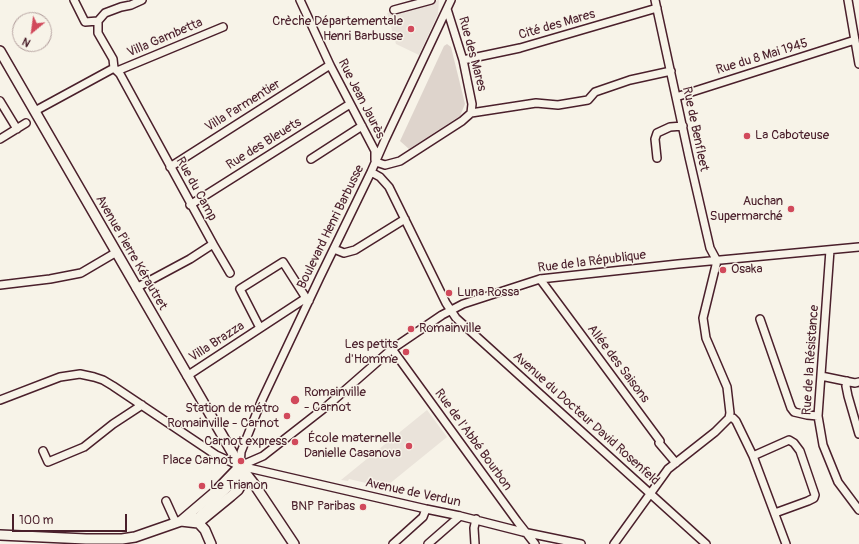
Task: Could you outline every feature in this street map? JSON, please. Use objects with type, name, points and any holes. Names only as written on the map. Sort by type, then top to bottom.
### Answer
[{"type":"main road","name":"Avenue Pierre Kérautret","points":[[0,51],[115,253],[240,466],[254,484],[294,544]]},
{"type":"main road","points":[[178,522],[195,518],[215,492],[240,466]]},
{"type":"main road","points":[[0,535],[122,539],[135,537],[178,522],[195,518],[215,509],[235,492],[242,483],[240,466]]},
{"type":"main road","points":[[195,518],[205,530],[211,544]]},
{"type":"street","points":[[74,0],[85,22],[98,21],[105,13],[142,0]]},
{"type":"street","name":"Rue Jean Jaurès","points":[[300,0],[330,65],[375,151],[374,174]]},
{"type":"street","points":[[394,10],[431,0]]},
{"type":"street","name":"Boulevard Henri Barbusse","points":[[195,518],[231,485],[240,466],[241,452],[247,434],[307,299],[374,174],[376,162],[385,140],[451,0]]},
{"type":"street","name":"Rue de Benfleet","points":[[655,0],[710,248],[717,261]]},
{"type":"street","points":[[848,0],[859,64]]},
{"type":"street","name":"Cité des Mares","points":[[463,60],[520,48],[657,8]]},
{"type":"street","name":"Rue des Mares","points":[[447,9],[463,60],[472,104],[471,113]]},
{"type":"street","name":"Rue du Camp","points":[[98,21],[98,33],[113,59],[115,69],[190,205],[230,272]]},
{"type":"street","name":"Villa Gambetta","points":[[35,111],[115,69],[223,27]]},
{"type":"street","name":"Rue du 8 Mai 1945","points":[[676,97],[855,40]]},
{"type":"street","name":"Villa Parmentier","points":[[170,167],[330,65]]},
{"type":"street","points":[[376,162],[385,165],[400,160],[462,121],[471,113],[536,104],[558,105],[588,100],[595,92],[630,80],[671,71]]},
{"type":"street","points":[[0,101],[17,129]]},
{"type":"street","name":"Rue des Bleuets","points":[[190,205],[350,104]]},
{"type":"street","points":[[0,139],[26,123]]},
{"type":"street","points":[[311,159],[362,126]]},
{"type":"street","points":[[657,158],[655,139],[657,132],[670,127],[683,126]]},
{"type":"street","points":[[374,174],[389,187],[450,311]]},
{"type":"street","points":[[334,249],[344,254],[355,250],[404,219]]},
{"type":"street","points":[[136,288],[190,259],[213,244]]},
{"type":"street","name":"Rue de la République","points":[[240,466],[263,456],[327,406],[392,350],[463,304],[540,279],[859,247]]},
{"type":"street","name":"Rue de la Résistance","points":[[830,250],[818,416],[823,445],[838,482],[858,506]]},
{"type":"street","points":[[0,285],[50,279],[81,273],[115,253]]},
{"type":"street","points":[[614,544],[668,469],[715,432],[729,418],[730,413],[727,387],[706,338],[703,318],[717,261]]},
{"type":"street","name":"Villa Brazza","points":[[187,376],[307,299],[283,262],[240,289],[260,328]]},
{"type":"street","name":"Allée des Saisons","points":[[540,279],[660,441],[659,443],[676,463]]},
{"type":"street","name":"Avenue du Docteur David Rosenfeld","points":[[450,311],[462,324],[706,544]]},
{"type":"street","points":[[760,319],[791,408],[794,412],[818,416]]},
{"type":"street","name":"Rue de l'Abbé Bourbon","points":[[392,350],[525,532],[536,544]]},
{"type":"street","name":"Avenue de Verdun","points":[[0,400],[60,377],[80,374],[103,380],[221,458],[240,466],[581,544]]},
{"type":"street","points":[[820,376],[859,382]]},
{"type":"street","points":[[847,381],[846,386],[848,396],[859,434]]},
{"type":"street","points":[[43,451],[48,462],[84,448],[112,424],[142,405]]},
{"type":"street","points":[[729,418],[733,418],[736,421],[753,456],[786,544]]},
{"type":"street","points":[[753,456],[789,440],[794,443],[800,451],[815,495],[814,498],[775,513]]},
{"type":"street","points":[[166,501],[178,522]]},
{"type":"street","points":[[393,544],[423,517],[426,509]]},
{"type":"street","points":[[428,544],[460,516]]},
{"type":"street","points":[[475,544],[474,528],[476,519]]},
{"type":"shaded area","name":"Crèche Départementale Henri Barbusse","points":[[439,0],[438,14],[419,55],[396,44],[387,13]]},
{"type":"shaded area","points":[[447,44],[451,47],[465,104],[460,116],[409,149],[400,141],[444,46]]},
{"type":"shaded area","name":"École maternelle Danielle Casanova","points":[[427,410],[447,437],[383,489],[379,488],[379,486],[349,479],[348,481],[341,480]]},
{"type":"place","name":"Crèche Départementale Henri Barbusse","points":[[411,29]]},
{"type":"place","name":"La Caboteuse","points":[[747,136]]},
{"type":"place","name":"Auchan Supermarché","points":[[791,209]]},
{"type":"place","name":"Osaka","points":[[723,270]]},
{"type":"place","name":"Luna Rossa","points":[[449,293]]},
{"type":"place","name":"Romainville","points":[[411,329]]},
{"type":"place","name":"Les petits d'Homme","points":[[406,352]]},
{"type":"place","name":"Romainville - Carnot","points":[[295,400]]},
{"type":"place","name":"Station de métro Romainville - Carnot","points":[[287,416]]},
{"type":"place","name":"Carnot express","points":[[295,442]]},
{"type":"place","name":"École maternelle Danielle Casanova","points":[[409,446]]},
{"type":"place","name":"Place Carnot","points":[[241,461]]},
{"type":"place","name":"Le Trianon","points":[[202,486]]},
{"type":"place","name":"BNP Paribas","points":[[363,507]]}]
